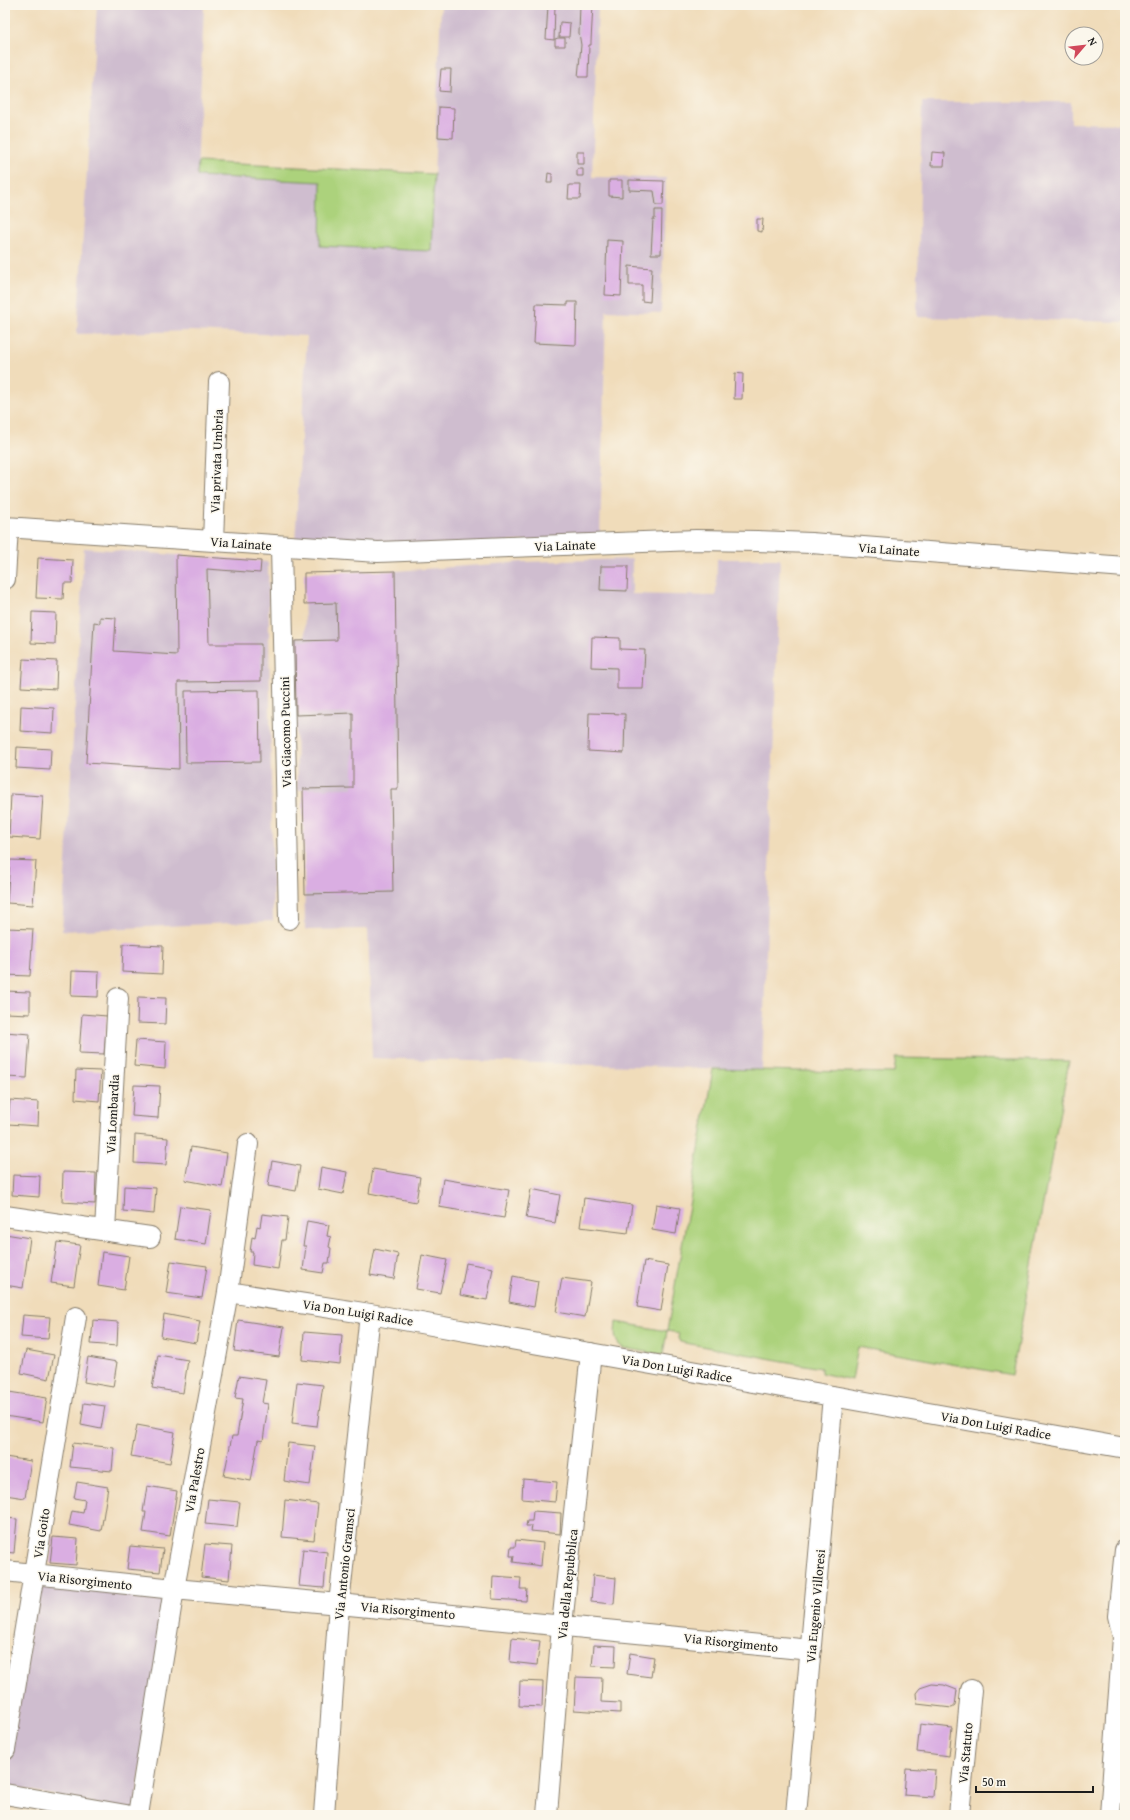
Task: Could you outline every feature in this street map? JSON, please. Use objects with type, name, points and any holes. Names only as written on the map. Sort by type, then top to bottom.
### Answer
[{"type":"street","name":"Via privata Umbria","points":[[212,541],[219,382]]},
{"type":"street","name":"Via Lainate","points":[[6,527],[378,552],[690,541],[757,541],[811,543],[1125,567]]},
{"type":"street","points":[[5,579],[6,527]]},
{"type":"street","name":"Via Giacomo Puccini","points":[[281,546],[289,919]]},
{"type":"street","name":"Via Lombardia","points":[[105,1230],[118,998]]},
{"type":"street","name":"Via Palestro","points":[[138,1815],[174,1589],[228,1292],[248,1144]]},
{"type":"street","points":[[5,1216],[150,1237]]},
{"type":"street","name":"Via Don Luigi Radice","points":[[228,1292],[370,1314],[1125,1448]]},
{"type":"street","name":"Via Antonio Gramsci","points":[[324,1815],[339,1604],[370,1314]]},
{"type":"street","name":"Via Goito","points":[[5,1750],[76,1317]]},
{"type":"street","name":"Via della Repubblica","points":[[547,1815],[562,1625],[591,1353]]},
{"type":"street","name":"Via Eugenio Villoresi","points":[[796,1815],[833,1396]]},
{"type":"street","points":[[1110,1815],[1124,1638],[1118,1616],[1125,1550]]},
{"type":"street","name":"Via Risorgimento","points":[[5,1571],[174,1589],[811,1650]]},
{"type":"street","name":"Via Statuto","points":[[959,1815],[971,1690]]},
{"type":"street","points":[[5,1794],[126,1815]]},
{"type":"shaded area","points":[[97,5],[204,5],[197,176],[321,182],[431,251],[441,5],[598,5],[592,177],[666,178],[661,313],[606,311],[600,538],[378,547],[295,543],[307,336],[191,331],[77,334]]},
{"type":"shaded area","points":[[922,102],[1071,102],[1071,123],[1125,124],[1125,322],[917,317]]},
{"type":"shaded area","points":[[84,548],[268,562],[273,921],[62,931]]},
{"type":"shaded area","points":[[632,559],[632,594],[716,596],[717,559],[780,559],[762,1070],[372,1058],[368,929],[305,930],[303,790],[297,790],[295,637],[305,637],[304,573],[395,571],[523,562]]},
{"type":"shaded area","points":[[38,1580],[169,1594],[134,1812],[5,1785]]},
{"type":"green space","points":[[198,162],[434,174],[431,251],[320,246],[321,182],[197,176]]},
{"type":"green space","points":[[896,1058],[1069,1061],[1012,1375],[858,1347],[852,1380],[821,1373],[821,1368],[680,1342],[678,1338],[679,1333],[667,1331],[713,1069],[894,1073]]},
{"type":"green space","points":[[616,1322],[667,1331],[663,1355],[623,1348],[616,1340],[615,1336]]},
{"type":"building","points":[[548,5],[555,5],[554,40],[546,39]]},
{"type":"building","points":[[580,5],[593,5],[591,45],[589,45],[588,77],[578,77],[581,45],[579,33]]},
{"type":"building","points":[[560,22],[570,23],[569,37],[559,37]]},
{"type":"building","points":[[565,38],[565,46],[555,46],[555,39]]},
{"type":"building","points":[[441,69],[451,69],[450,92],[439,91]]},
{"type":"building","points":[[439,107],[454,108],[453,138],[438,137]]},
{"type":"building","points":[[577,152],[584,152],[584,164],[577,164]]},
{"type":"building","points":[[932,152],[945,153],[944,166],[931,166]]},
{"type":"building","points":[[577,169],[583,169],[583,176],[577,176]]},
{"type":"building","points":[[548,173],[552,174],[552,183],[547,183]]},
{"type":"building","points":[[609,180],[622,180],[622,197],[609,196]]},
{"type":"building","points":[[629,180],[664,181],[663,205],[656,205],[654,191],[629,190]]},
{"type":"building","points":[[569,185],[581,185],[580,199],[568,199]]},
{"type":"building","points":[[655,210],[662,210],[661,254],[651,254]]},
{"type":"building","points":[[757,219],[763,219],[762,232],[757,231]]},
{"type":"building","points":[[607,240],[623,241],[621,296],[605,295]]},
{"type":"building","points":[[629,266],[652,268],[650,302],[642,301],[642,285],[629,285]]},
{"type":"building","points":[[568,302],[577,302],[576,345],[534,343],[536,304],[568,305]]},
{"type":"building","points":[[735,373],[743,374],[742,399],[734,399]]},
{"type":"building","points":[[176,555],[261,561],[260,573],[207,569],[209,644],[261,644],[261,681],[178,682],[179,769],[86,763],[94,622],[100,623],[100,617],[116,618],[114,651],[177,655]]},
{"type":"building","points":[[38,558],[73,560],[72,583],[64,583],[63,599],[36,598]]},
{"type":"building","points":[[601,566],[628,566],[627,591],[600,590]]},
{"type":"building","points":[[395,571],[398,789],[391,789],[393,892],[305,894],[303,789],[353,788],[353,713],[296,715],[295,641],[337,640],[336,603],[304,604],[304,573]]},
{"type":"building","points":[[32,612],[56,613],[55,644],[31,643]]},
{"type":"building","points":[[592,637],[620,638],[620,649],[645,650],[643,689],[617,689],[617,668],[591,667]]},
{"type":"building","points":[[23,659],[57,661],[56,689],[21,687]]},
{"type":"building","points":[[259,690],[260,762],[186,763],[185,691]]},
{"type":"building","points":[[21,706],[54,708],[53,733],[20,731]]},
{"type":"building","points":[[589,713],[625,714],[624,753],[588,751]]},
{"type":"building","points":[[17,747],[51,749],[50,770],[16,768]]},
{"type":"building","points":[[11,794],[43,796],[40,839],[9,837]]},
{"type":"building","points":[[10,860],[36,861],[33,905],[7,903]]},
{"type":"building","points":[[6,928],[33,929],[30,976],[5,975]]},
{"type":"building","points":[[123,944],[163,946],[162,974],[122,972]]},
{"type":"building","points":[[72,971],[99,972],[98,997],[71,996]]},
{"type":"building","points":[[5,991],[30,992],[30,1014],[5,1013]]},
{"type":"building","points":[[138,997],[166,998],[165,1024],[137,1023]]},
{"type":"building","points":[[82,1014],[107,1016],[104,1054],[79,1053]]},
{"type":"building","points":[[5,1032],[30,1034],[27,1078],[5,1077]]},
{"type":"building","points":[[136,1040],[166,1042],[165,1069],[134,1066]]},
{"type":"building","points":[[76,1070],[101,1071],[99,1101],[75,1099]]},
{"type":"building","points":[[134,1085],[160,1086],[158,1118],[132,1116]]},
{"type":"building","points":[[10,1100],[39,1102],[38,1126],[8,1124]]},
{"type":"building","points":[[135,1135],[168,1138],[166,1165],[134,1163]]},
{"type":"building","points":[[191,1147],[227,1153],[222,1187],[185,1180]]},
{"type":"building","points":[[272,1161],[300,1166],[296,1191],[268,1186]]},
{"type":"building","points":[[321,1167],[347,1172],[343,1194],[318,1189]]},
{"type":"building","points":[[373,1169],[420,1177],[416,1202],[369,1193]]},
{"type":"building","points":[[63,1172],[96,1173],[95,1204],[62,1202]]},
{"type":"building","points":[[13,1175],[40,1176],[39,1197],[12,1195]]},
{"type":"building","points":[[443,1179],[509,1190],[504,1218],[439,1207]]},
{"type":"building","points":[[124,1186],[156,1188],[154,1214],[123,1211]]},
{"type":"building","points":[[531,1189],[560,1195],[555,1223],[526,1218]]},
{"type":"building","points":[[584,1198],[632,1205],[628,1233],[580,1227]]},
{"type":"building","points":[[656,1204],[680,1208],[676,1234],[652,1230]]},
{"type":"building","points":[[180,1206],[211,1210],[206,1244],[175,1239]]},
{"type":"building","points":[[262,1214],[288,1217],[285,1240],[282,1240],[278,1269],[252,1265],[253,1252],[250,1252],[252,1237],[255,1238],[257,1226],[260,1227]]},
{"type":"building","points":[[307,1221],[329,1225],[327,1236],[331,1237],[329,1247],[331,1248],[329,1263],[325,1263],[323,1273],[303,1270],[306,1246],[303,1246]]},
{"type":"building","points":[[5,1234],[30,1238],[23,1288],[5,1285]]},
{"type":"building","points":[[57,1242],[80,1245],[74,1286],[51,1283]]},
{"type":"building","points":[[375,1249],[398,1254],[394,1279],[370,1275]]},
{"type":"building","points":[[102,1252],[129,1256],[124,1290],[98,1286]]},
{"type":"building","points":[[422,1255],[447,1260],[440,1293],[416,1289]]},
{"type":"building","points":[[171,1261],[207,1266],[202,1298],[166,1293]]},
{"type":"building","points":[[644,1261],[668,1265],[661,1311],[637,1307]]},
{"type":"building","points":[[466,1263],[493,1268],[487,1300],[460,1295]]},
{"type":"building","points":[[513,1276],[538,1281],[534,1307],[509,1302]]},
{"type":"building","points":[[562,1278],[591,1282],[585,1317],[556,1312]]},
{"type":"building","points":[[164,1314],[200,1321],[196,1343],[161,1337]]},
{"type":"building","points":[[23,1315],[50,1317],[48,1339],[21,1337]]},
{"type":"building","points":[[93,1320],[118,1322],[117,1346],[91,1344]]},
{"type":"building","points":[[238,1320],[284,1327],[279,1357],[234,1351]]},
{"type":"building","points":[[304,1332],[342,1335],[340,1364],[302,1360]]},
{"type":"building","points":[[26,1350],[54,1355],[49,1379],[21,1373]]},
{"type":"building","points":[[158,1355],[188,1360],[183,1393],[152,1388]]},
{"type":"building","points":[[88,1357],[117,1362],[113,1387],[84,1382]]},
{"type":"building","points":[[239,1376],[266,1380],[262,1403],[268,1404],[263,1441],[258,1440],[251,1481],[224,1476],[232,1436],[237,1436],[243,1399],[235,1398]]},
{"type":"building","points":[[297,1382],[323,1385],[317,1426],[292,1423]]},
{"type":"building","points":[[9,1392],[47,1398],[43,1422],[5,1416]]},
{"type":"building","points":[[84,1403],[105,1406],[101,1429],[81,1425]]},
{"type":"building","points":[[137,1425],[175,1432],[170,1463],[131,1456]]},
{"type":"building","points":[[73,1443],[114,1448],[112,1471],[70,1467]]},
{"type":"building","points":[[288,1443],[315,1446],[310,1485],[284,1481]]},
{"type":"building","points":[[5,1457],[31,1461],[25,1498],[5,1495]]},
{"type":"building","points":[[523,1479],[557,1482],[555,1502],[522,1499]]},
{"type":"building","points":[[77,1482],[108,1487],[101,1531],[69,1525],[72,1511],[83,1513],[85,1500],[74,1498]]},
{"type":"building","points":[[147,1486],[177,1491],[170,1536],[143,1532],[146,1512],[143,1512]]},
{"type":"building","points":[[208,1499],[240,1502],[237,1527],[205,1524]]},
{"type":"building","points":[[285,1500],[318,1504],[314,1540],[282,1537]]},
{"type":"building","points":[[533,1511],[561,1513],[560,1534],[531,1531],[532,1526],[526,1526],[527,1521],[532,1521]]},
{"type":"building","points":[[5,1518],[17,1519],[14,1553],[5,1552]]},
{"type":"building","points":[[53,1537],[78,1539],[76,1565],[50,1563]]},
{"type":"building","points":[[516,1540],[543,1543],[541,1566],[513,1562],[514,1556],[510,1556],[511,1547],[515,1547]]},
{"type":"building","points":[[205,1544],[232,1546],[229,1580],[201,1577]]},
{"type":"building","points":[[130,1546],[163,1549],[160,1572],[127,1569]]},
{"type":"building","points":[[303,1549],[327,1552],[324,1588],[299,1586]]},
{"type":"building","points":[[593,1575],[616,1578],[614,1604],[591,1602]]},
{"type":"building","points":[[493,1576],[521,1578],[520,1589],[527,1589],[526,1601],[492,1599]]},
{"type":"building","points":[[512,1638],[540,1641],[537,1665],[510,1662]]},
{"type":"building","points":[[594,1645],[616,1646],[615,1667],[592,1666]]},
{"type":"building","points":[[630,1653],[654,1657],[651,1677],[627,1674]]},
{"type":"building","points":[[576,1677],[602,1678],[601,1702],[620,1703],[620,1713],[574,1710]]},
{"type":"building","points":[[520,1681],[543,1682],[542,1707],[519,1706]]},
{"type":"building","points":[[932,1684],[944,1685],[957,1690],[955,1706],[952,1708],[917,1704],[916,1693],[920,1688]]},
{"type":"building","points":[[920,1724],[952,1728],[949,1756],[917,1752]]},
{"type":"building","points":[[906,1768],[935,1770],[933,1797],[904,1795]]}]
